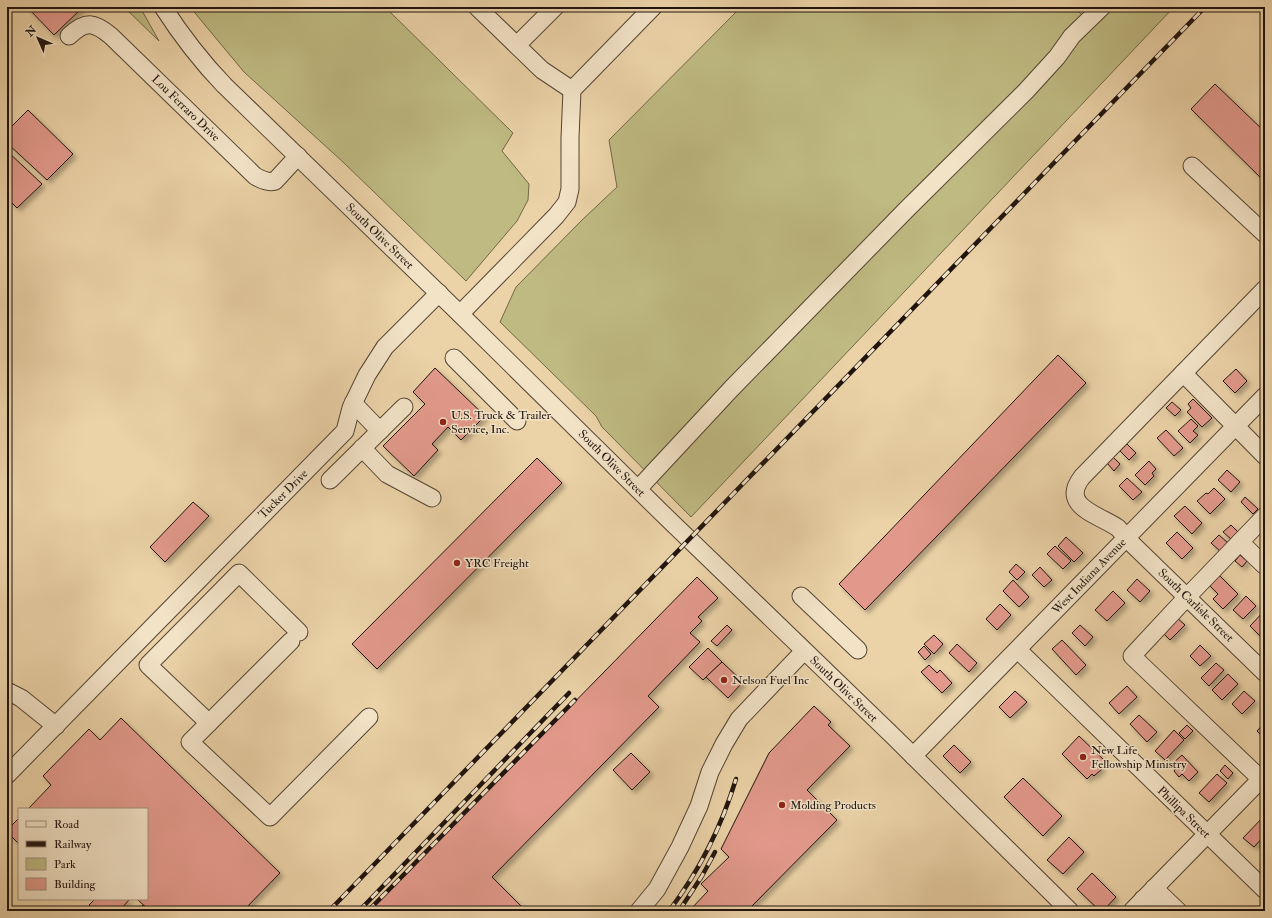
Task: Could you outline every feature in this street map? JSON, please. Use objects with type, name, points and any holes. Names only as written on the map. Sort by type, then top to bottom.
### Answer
[{"type":"street","name":"South Olive Street","points":[[163,7],[176,27],[214,74],[1070,911]]},
{"type":"street","points":[[477,7],[542,70],[572,90]]},
{"type":"street","points":[[517,45],[555,7]]},
{"type":"street","points":[[460,314],[556,216],[567,202],[570,189],[572,90],[653,7]]},
{"type":"street","points":[[638,489],[732,388],[1026,91],[1057,56],[1072,36],[1102,7]]},
{"type":"street","name":"Lou Ferraro Drive","points":[[70,36],[76,30],[85,25],[97,27],[107,32],[255,176],[262,180],[271,182],[275,180],[298,156]]},
{"type":"street","points":[[1192,166],[1265,234]]},
{"type":"street","name":"South Carlisle Street","points":[[1265,289],[1082,476],[1075,491],[1076,498],[1079,503],[1091,513],[1118,529],[1265,673]]},
{"type":"street","name":"Tucker Drive","points":[[7,775],[345,431],[353,403],[367,375],[385,347],[439,293]]},
{"type":"street","points":[[454,358],[518,421]]},
{"type":"street","points":[[1183,372],[1265,456]]},
{"type":"street","name":"West Indiana Avenue","points":[[913,756],[1265,396]]},
{"type":"street","points":[[353,403],[380,431]]},
{"type":"street","points":[[330,480],[404,407]]},
{"type":"street","points":[[362,448],[387,474],[432,498]]},
{"type":"street","points":[[1178,911],[1146,902],[1207,834],[1264,779],[1132,656],[1187,596],[1265,516]]},
{"type":"street","points":[[1240,542],[1265,566]]},
{"type":"street","points":[[209,723],[148,665],[239,573],[295,636],[209,723],[190,742],[270,817],[369,717]]},
{"type":"street","points":[[801,596],[858,650]]},
{"type":"street","name":"Phillipa Street","points":[[1018,650],[1265,890]]},
{"type":"street","points":[[639,911],[657,889],[680,848],[699,806],[710,772],[739,719],[804,651]]},
{"type":"street","points":[[7,691],[21,698],[56,726]]},
{"type":"green space","points":[[124,7],[140,7],[159,41]]},
{"type":"green space","points":[[190,7],[385,7],[513,133],[502,151],[529,184],[528,200],[517,221],[466,281],[343,162],[244,72]]},
{"type":"green space","points":[[741,7],[1074,7],[1094,27],[1113,7],[1174,7],[691,517],[602,427],[596,416],[500,322],[516,287],[617,187],[609,140]]},
{"type":"building","points":[[27,7],[83,7],[54,35]]},
{"type":"building","points":[[1215,84],[1265,132],[1265,182],[1191,109]]},
{"type":"building","points":[[28,110],[73,154],[47,180],[7,143],[7,131]]},
{"type":"building","points":[[7,151],[42,184],[17,208],[7,198]]},
{"type":"building","points":[[1058,355],[1086,383],[865,610],[839,584]]},
{"type":"building","name":"U.S. Truck & Trailer Service, Inc.","points":[[435,368],[485,416],[461,440],[448,427],[432,444],[438,450],[414,476],[383,446],[425,404],[413,392]]},
{"type":"building","points":[[1236,369],[1247,381],[1235,393],[1223,381]]},
{"type":"building","points":[[1193,399],[1212,418],[1202,427],[1187,412],[1191,408],[1188,404]]},
{"type":"building","points":[[1172,402],[1181,410],[1175,416],[1166,408]]},
{"type":"building","points":[[1191,419],[1198,426],[1193,431],[1198,435],[1190,443],[1178,431]]},
{"type":"building","points":[[1166,430],[1183,448],[1174,456],[1157,438]]},
{"type":"building","points":[[1127,444],[1136,453],[1129,460],[1120,451]]},
{"type":"building","points":[[1113,457],[1120,464],[1114,471],[1107,463]]},
{"type":"building","name":"YRC Freight","points":[[537,458],[562,483],[377,669],[352,644]]},
{"type":"building","points":[[1149,461],[1156,469],[1152,473],[1154,476],[1145,485],[1135,475]]},
{"type":"building","points":[[1227,470],[1240,482],[1231,492],[1218,480]]},
{"type":"building","points":[[1127,478],[1142,492],[1133,500],[1119,486]]},
{"type":"building","points":[[1214,488],[1225,499],[1210,514],[1197,501]]},
{"type":"building","points":[[1245,497],[1258,509],[1253,514],[1241,502]]},
{"type":"building","points":[[193,502],[209,516],[165,562],[150,547]]},
{"type":"building","points":[[1185,506],[1202,523],[1192,534],[1174,516]]},
{"type":"building","points":[[1231,525],[1239,533],[1232,540],[1223,532]]},
{"type":"building","points":[[1177,532],[1193,548],[1182,559],[1166,543]]},
{"type":"building","points":[[1219,535],[1228,543],[1220,551],[1211,543]]},
{"type":"building","points":[[1066,537],[1083,553],[1074,562],[1058,546]]},
{"type":"building","points":[[1055,546],[1071,561],[1063,569],[1047,554]]},
{"type":"building","points":[[1240,555],[1247,561],[1242,567],[1235,561]]},
{"type":"building","points":[[1016,564],[1025,572],[1017,580],[1009,572]]},
{"type":"building","points":[[1040,567],[1052,580],[1044,587],[1032,575]]},
{"type":"building","points":[[1216,572],[1238,594],[1223,609],[1213,599],[1218,594],[1206,582]]},
{"type":"building","points":[[697,577],[718,598],[698,617],[702,621],[690,633],[700,642],[648,696],[659,707],[492,877],[526,911],[370,911]]},
{"type":"building","points":[[1137,579],[1150,591],[1140,602],[1127,590]]},
{"type":"building","points":[[1013,580],[1029,597],[1019,607],[1003,591]]},
{"type":"building","points":[[1113,591],[1125,603],[1107,621],[1095,610]]},
{"type":"building","points":[[1246,596],[1256,606],[1243,619],[1233,610]]},
{"type":"building","points":[[1000,604],[1011,615],[997,630],[986,619]]},
{"type":"building","points":[[1265,610],[1265,630],[1260,636],[1250,626]]},
{"type":"building","points":[[1175,616],[1185,625],[1170,640],[1161,631]]},
{"type":"building","points":[[727,625],[732,630],[717,646],[711,641]]},
{"type":"building","points":[[1080,625],[1093,637],[1085,646],[1072,633]]},
{"type":"building","points":[[934,635],[943,644],[934,654],[924,644]]},
{"type":"building","points":[[1062,640],[1086,665],[1076,675],[1052,649]]},
{"type":"building","points":[[957,644],[977,663],[969,672],[949,653]]},
{"type":"building","points":[[1200,645],[1211,656],[1200,666],[1190,656]]},
{"type":"building","points":[[924,646],[931,654],[925,660],[918,652]]},
{"type":"building","points":[[708,648],[722,662],[703,680],[689,667]]},
{"type":"building","name":"Nelson Fuel Inc","points":[[722,662],[743,682],[728,698],[706,677]]},
{"type":"building","points":[[1216,663],[1224,670],[1209,686],[1201,678]]},
{"type":"building","points":[[929,665],[937,673],[940,670],[952,683],[942,693],[921,672]]},
{"type":"building","points":[[1228,674],[1238,684],[1222,700],[1212,690]]},
{"type":"building","points":[[1127,686],[1137,697],[1119,714],[1109,703]]},
{"type":"building","points":[[1015,691],[1027,702],[1010,718],[999,707]]},
{"type":"building","points":[[1244,691],[1255,701],[1242,714],[1232,704]]},
{"type":"building","name":"Molding Products","points":[[814,706],[831,722],[828,725],[850,746],[807,790],[837,820],[747,911],[689,911],[708,891],[701,884],[729,857],[721,849],[769,753]]},
{"type":"building","points":[[1139,715],[1157,732],[1147,742],[1130,724]]},
{"type":"building","points":[[121,718],[280,873],[243,911],[150,911],[138,900],[148,900],[148,808],[29,808],[51,785],[43,776],[89,729],[100,740]]},
{"type":"building","points":[[1265,722],[1265,739],[1257,731]]},
{"type":"building","points":[[1187,725],[1193,731],[1185,739],[1179,733]]},
{"type":"building","points":[[1174,730],[1184,740],[1165,760],[1155,751]]},
{"type":"building","name":"New Life Fellowship Ministry","points":[[1079,736],[1105,761],[1099,766],[1102,769],[1094,776],[1092,774],[1087,779],[1062,754]]},
{"type":"building","points":[[954,745],[971,762],[960,773],[943,756]]},
{"type":"building","points":[[631,753],[650,772],[632,790],[613,770]]},
{"type":"building","points":[[1182,755],[1198,772],[1189,781],[1182,774],[1179,777],[1174,771],[1176,768],[1172,764]]},
{"type":"building","points":[[1225,765],[1233,773],[1228,779],[1220,771]]},
{"type":"building","points":[[1217,774],[1227,783],[1209,802],[1199,793]]},
{"type":"building","points":[[1023,778],[1062,816],[1043,836],[1004,797]]},
{"type":"building","points":[[1265,815],[1265,835],[1254,847],[1243,838]]},
{"type":"building","points":[[18,819],[18,843],[7,832],[7,830]]},
{"type":"building","points":[[1069,837],[1084,852],[1063,874],[1047,860]]},
{"type":"building","points":[[1092,873],[1116,897],[1103,911],[1100,911],[1077,889]]},
{"type":"building","points":[[94,900],[129,900],[119,911],[95,911],[89,905]]},
{"type":"building","points":[[143,905],[150,911],[137,911]]},
{"type":"railway","points":[[329,911],[1205,7]]},
{"type":"railway","points":[[359,911],[569,693]]},
{"type":"railway","points":[[368,911],[575,700]]},
{"type":"railway","points":[[669,911],[700,864],[724,815],[736,779]]},
{"type":"railway","points":[[679,911],[702,876],[715,852]]},
{"type":"place","name":"U.S. Truck & Trailer Service, Inc.","points":[[443,422]]},
{"type":"place","name":"YRC Freight","points":[[457,563]]},
{"type":"place","name":"Nelson Fuel Inc","points":[[724,680]]},
{"type":"place","name":"New Life Fellowship Ministry","points":[[1083,757]]},
{"type":"place","name":"Molding Products","points":[[782,805]]}]
